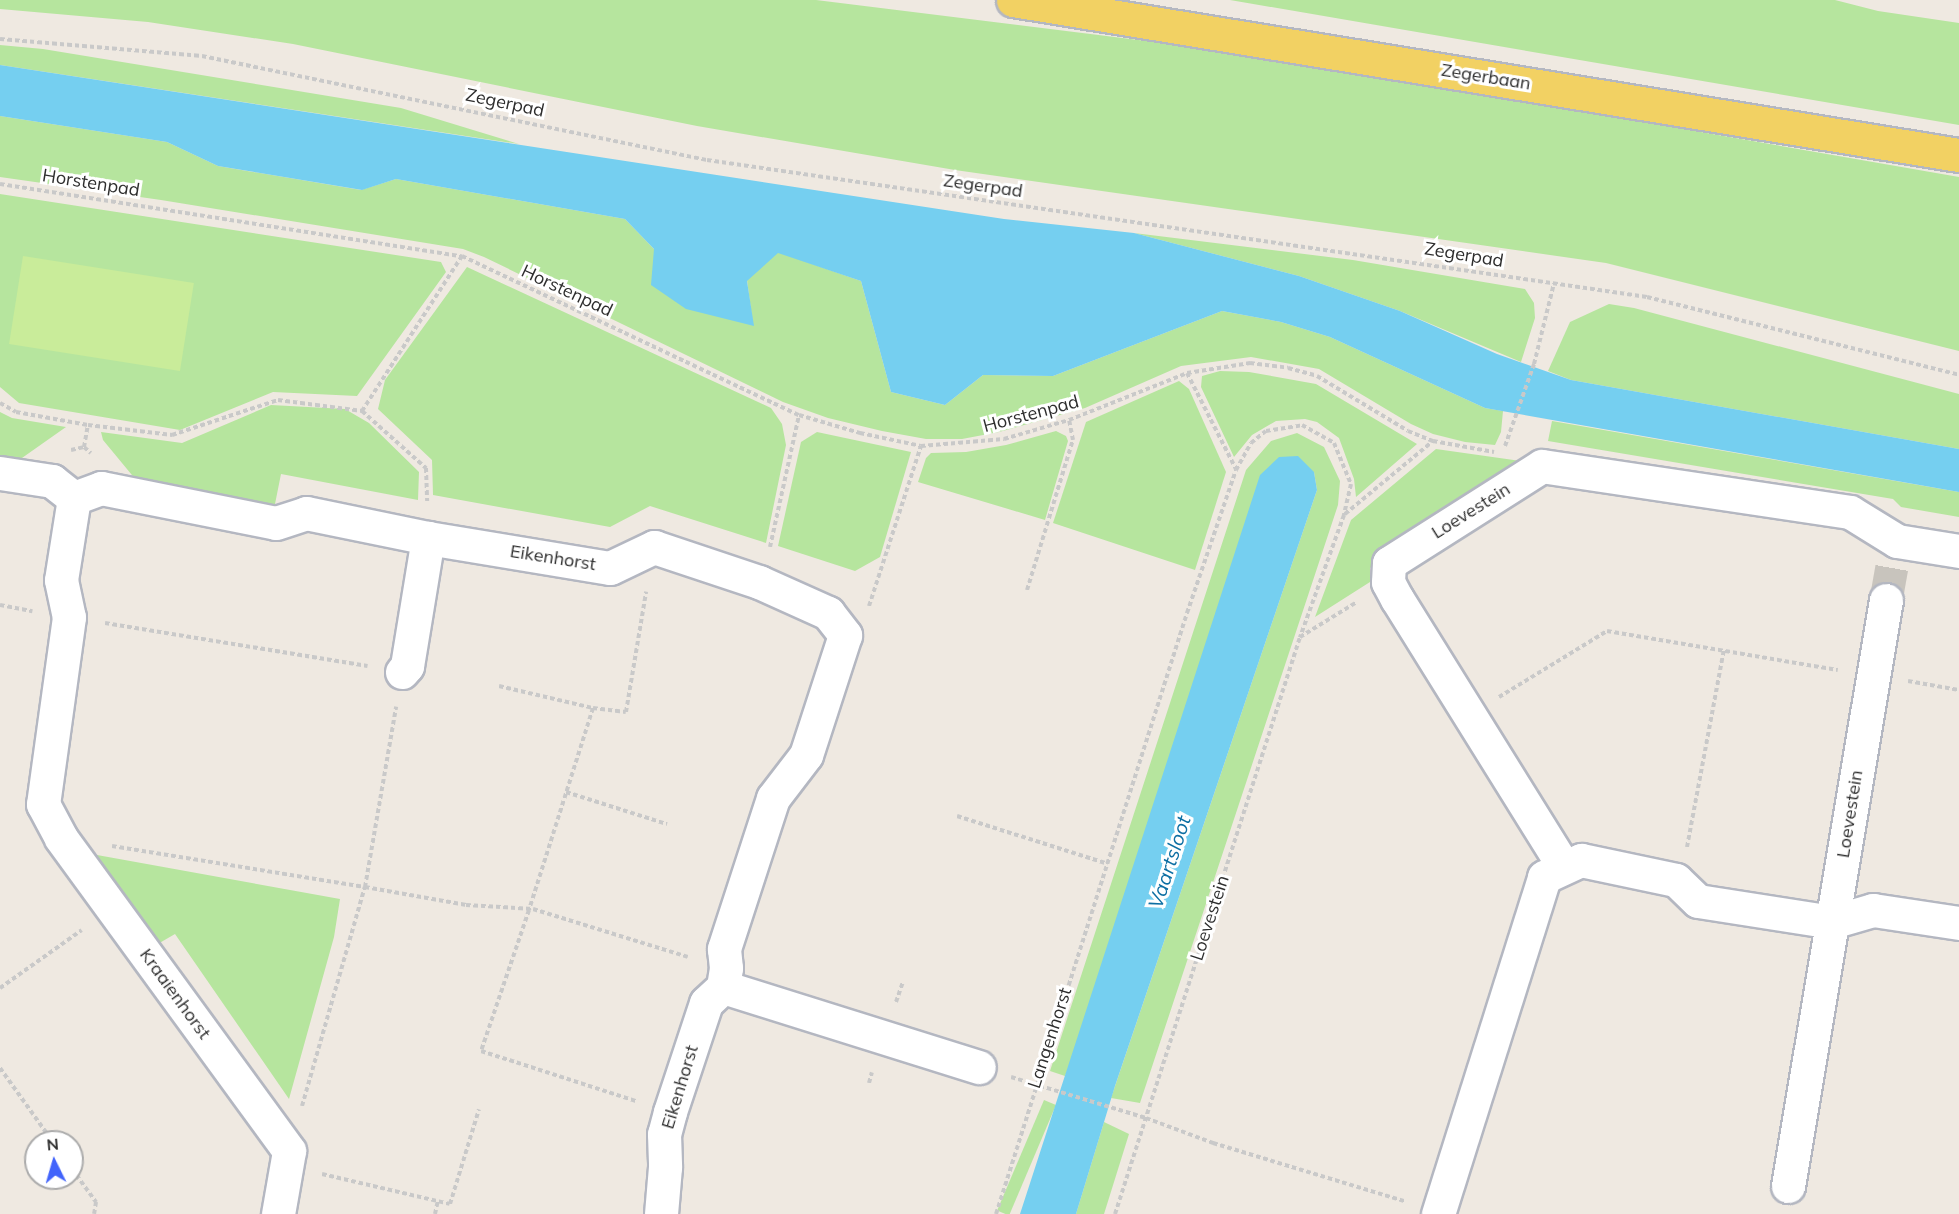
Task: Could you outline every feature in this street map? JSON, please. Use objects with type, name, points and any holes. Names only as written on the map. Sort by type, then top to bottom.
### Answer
[{"type":"main road","name":"Zegerbaan","points":[[1013,0],[1959,155]]},
{"type":"street","points":[[1542,466],[1850,512],[1894,553],[1959,551]]},
{"type":"street","name":"Loevestein","points":[[1542,466],[1389,563],[1388,582],[1564,867]]},
{"type":"street","points":[[0,473],[52,481],[74,498]]},
{"type":"street","name":"Eikenhorst","points":[[74,498],[100,488],[276,523],[306,513],[428,538],[610,568],[654,547],[759,582],[828,613],[845,635]]},
{"type":"street","name":"Kraaienhorst","points":[[74,498],[62,580],[69,617],[43,804],[61,838],[113,908],[287,1158]]},
{"type":"street","points":[[402,672],[407,666],[428,538]]},
{"type":"street","name":"Loevestein","points":[[1788,1186],[1886,600]]},
{"type":"street","points":[[845,635],[807,755],[773,798],[724,949],[724,978],[979,1067]]},
{"type":"street","points":[[1438,1213],[1544,877],[1581,860],[1676,880],[1698,901],[1832,922],[1873,910],[1959,923]]},
{"type":"street","name":"Eikenhorst","points":[[661,1214],[665,1167],[664,1134],[706,1003],[724,978]]},
{"type":"street","points":[[278,1214],[287,1158]]},
{"type":"path","name":"Zegerpad","points":[[0,39],[202,56],[707,160],[1647,297],[1959,375]]},
{"type":"path","name":"Horstenpad","points":[[0,184],[462,256],[799,416],[860,433],[921,446],[1004,439],[1069,420],[1187,373],[1250,363],[1317,376],[1408,431],[1434,441],[1502,454],[1519,466],[1542,466]]},
{"type":"path","points":[[362,411],[462,256]]},
{"type":"path","points":[[1508,438],[1534,364],[1554,283]]},
{"type":"path","points":[[1187,373],[1236,470]]},
{"type":"path","points":[[0,403],[16,412],[88,425],[172,435],[278,400],[362,411],[426,468],[428,538]]},
{"type":"path","points":[[759,582],[776,530],[799,416]]},
{"type":"path","points":[[1027,590],[1073,440],[1069,420]]},
{"type":"path","points":[[84,447],[88,425]]},
{"type":"path","name":"Loevestein","points":[[1115,1214],[1300,637],[1344,515],[1351,484],[1334,443],[1302,425],[1266,431],[1251,442],[1236,470]]},
{"type":"path","points":[[1344,515],[1434,441]]},
{"type":"path","points":[[845,635],[864,624],[921,446]]},
{"type":"path","name":"Langenhorst","points":[[996,1214],[1035,1085],[1187,613],[1236,470]]},
{"type":"path","points":[[499,686],[593,708],[626,712],[647,586],[633,557]]},
{"type":"path","points":[[0,605],[402,672],[365,887],[287,1158],[450,1204],[479,1109]]},
{"type":"path","points":[[1300,637],[1350,606]]},
{"type":"path","points":[[1470,715],[1607,631],[1959,690]]},
{"type":"path","points":[[1680,884],[1724,650]]},
{"type":"path","points":[[593,708],[529,910],[481,1051],[670,1112]]},
{"type":"path","points":[[566,792],[667,824]]},
{"type":"path","points":[[957,816],[1108,864]]},
{"type":"path","points":[[61,838],[466,905],[529,910],[724,978]]},
{"type":"path","points":[[0,988],[113,908]]},
{"type":"path","points":[[0,1068],[44,1130]]},
{"type":"path","points":[[1035,1085],[1146,1118],[1213,1143],[1438,1213]]},
{"type":"path","points":[[84,1186],[96,1202],[94,1214]]},
{"type":"path","points":[[435,1214],[438,1200]]},
{"type":"green space","points":[[0,0],[816,0],[1259,55],[1959,177],[1959,351],[1606,263],[955,170],[697,126],[293,44],[148,22],[0,9]]},
{"type":"green space","points":[[1230,0],[1835,0],[1878,11],[1959,23],[1959,125]]},
{"type":"green space","points":[[0,45],[43,49],[401,108],[519,144],[0,65]]},
{"type":"green space","points":[[0,116],[167,142],[218,166],[361,190],[396,179],[625,219],[654,249],[753,325],[747,280],[778,252],[861,281],[891,392],[945,405],[983,375],[1053,376],[1222,311],[1281,322],[1330,337],[1485,408],[1503,411],[1501,432],[1495,445],[1465,442],[1433,434],[1411,424],[1319,369],[1251,357],[1181,366],[1085,408],[999,432],[962,439],[926,439],[882,431],[828,418],[783,402],[484,257],[463,249],[161,200],[0,177]]},
{"type":"green space","points":[[0,194],[441,262],[446,272],[357,396],[273,392],[180,430],[19,403],[0,387]]},
{"type":"green space","points":[[1134,233],[1353,260],[1525,289],[1534,303],[1535,318],[1521,362],[1400,311],[1299,276]]},
{"type":"green space","points":[[23,256],[194,283],[180,371],[9,344]]},
{"type":"green space","points":[[467,267],[771,408],[782,424],[786,445],[766,543],[650,506],[610,527],[433,495],[432,460],[378,409],[385,380]]},
{"type":"green space","points":[[1609,304],[1634,308],[1959,394],[1959,449],[1571,380],[1548,371],[1570,322]]},
{"type":"green space","points":[[1220,371],[1249,372],[1316,384],[1417,444],[1356,497],[1354,479],[1339,438],[1317,422],[1305,419],[1276,421],[1252,435],[1234,457],[1201,387],[1202,376]]},
{"type":"green space","points":[[1179,381],[1189,389],[1226,472],[1195,570],[1053,523],[1086,422]]},
{"type":"green space","points":[[271,405],[345,409],[369,423],[419,472],[418,500],[281,474],[274,509],[141,486],[103,440],[101,432],[182,443]]},
{"type":"green space","points":[[0,412],[12,418],[66,427],[12,465],[0,463]]},
{"type":"green space","points":[[1552,421],[1959,492],[1959,517],[1901,507],[1893,499],[1548,441]]},
{"type":"green space","points":[[1056,431],[1066,436],[1068,441],[1045,520],[918,482],[926,458],[931,453],[966,452],[1006,445]]},
{"type":"green space","points":[[817,432],[911,452],[880,557],[855,571],[778,546],[801,442]]},
{"type":"green space","points":[[1297,433],[1324,447],[1340,481],[1338,505],[1140,1103],[1111,1098],[1317,490],[1314,472],[1065,1076],[1050,1071],[1246,470],[1271,441]]},
{"type":"green space","points":[[1436,449],[1528,462],[1370,568],[1370,582],[1315,617],[1351,520]]},
{"type":"green space","points":[[86,853],[340,899],[334,937],[289,1099],[175,934],[156,945]]},
{"type":"green space","points":[[1044,1100],[1056,1105],[1010,1214],[997,1210]]},
{"type":"green space","points":[[1104,1122],[1129,1134],[1104,1214],[1076,1214]]},
{"type":"water","points":[[0,65],[1004,219],[1134,233],[1299,276],[1400,311],[1497,354],[1571,380],[1959,449],[1959,492],[1485,408],[1330,337],[1281,322],[1222,311],[1053,376],[983,375],[945,405],[891,392],[861,281],[778,253],[747,281],[754,326],[686,309],[651,285],[654,249],[625,219],[396,179],[362,190],[218,166],[167,142],[0,116]]},
{"type":"water","name":"Vaartsloot","points":[[1298,456],[1314,472],[1317,490],[1115,1086],[1076,1214],[1020,1214],[1260,475],[1279,457]]},
{"type":"tunnel","points":[[1886,600],[1892,566]]}]
